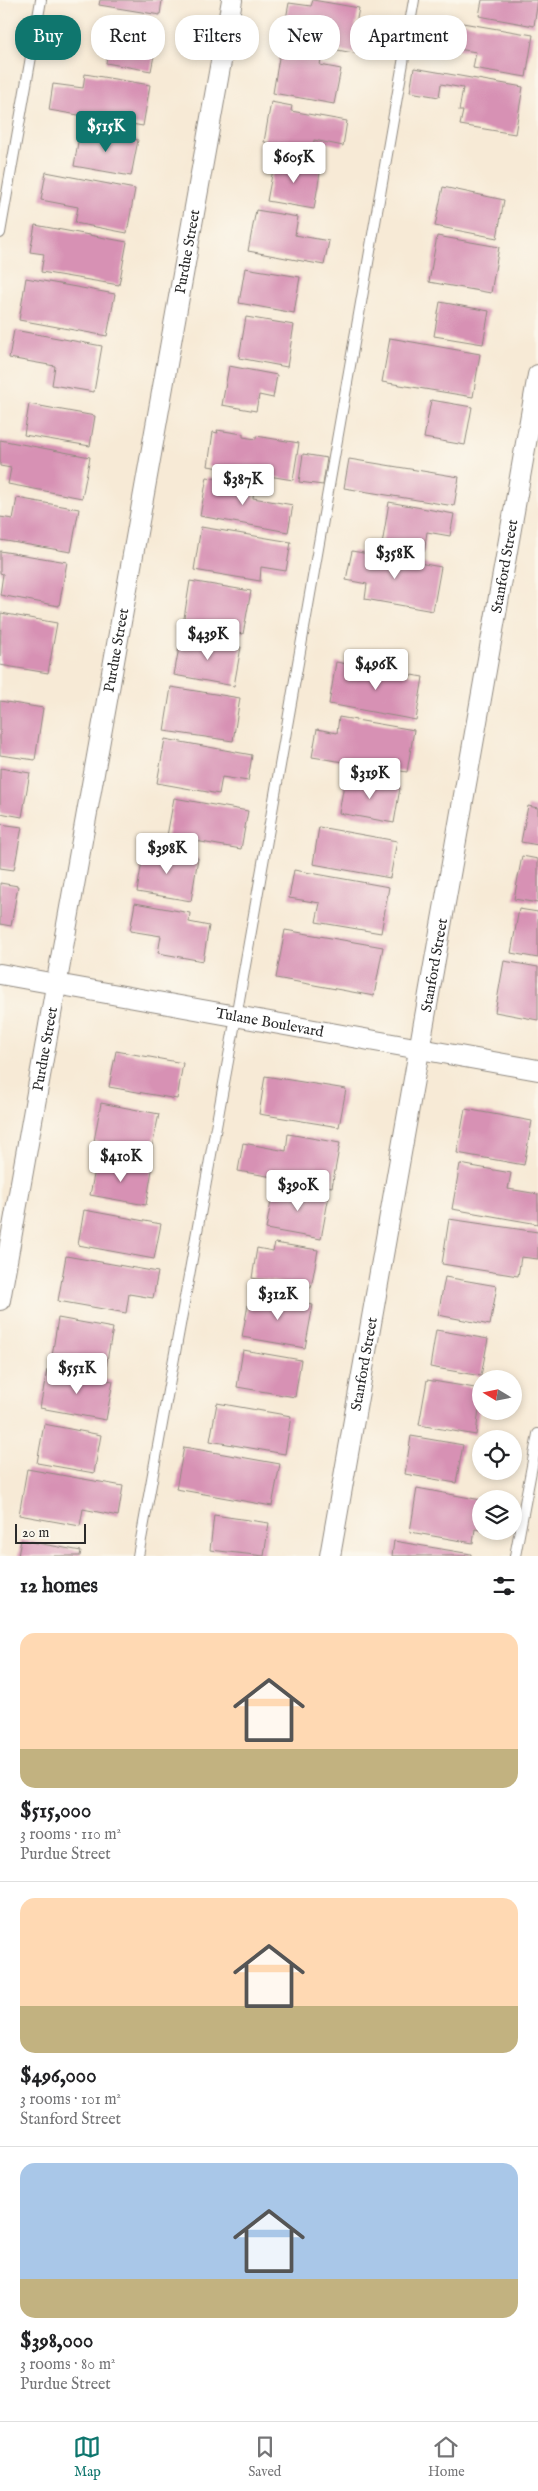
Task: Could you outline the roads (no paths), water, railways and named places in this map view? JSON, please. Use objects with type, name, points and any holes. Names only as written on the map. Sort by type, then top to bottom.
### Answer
[{"type":"street","name":"Purdue Street","points":[[0,1300],[232,0]]},
{"type":"street","name":"Stanford Street","points":[[330,1556],[538,375]]},
{"type":"street","name":"Tulane Boulevard","points":[[0,974],[538,1070]]},
{"type":"lane","points":[[0,233],[41,0]]},
{"type":"lane","points":[[138,1556],[236,1017],[414,0]]},
{"type":"lane","points":[[515,1556],[538,1434]]}]
